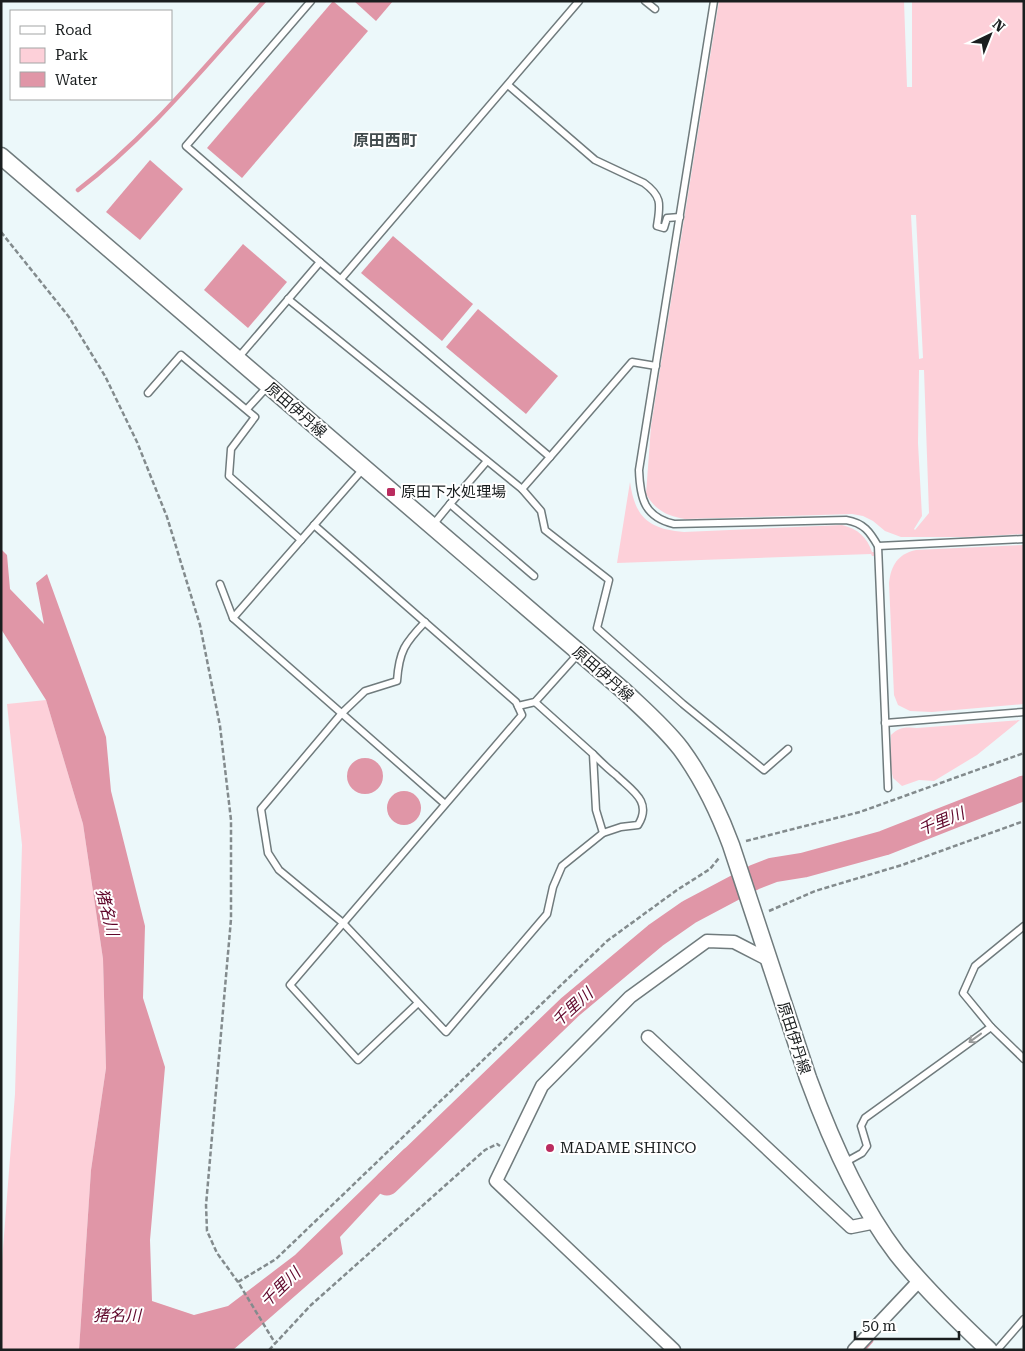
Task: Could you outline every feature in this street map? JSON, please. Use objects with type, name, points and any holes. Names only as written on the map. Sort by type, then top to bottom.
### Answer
[{"type":"street","name":"原田伊丹線","points":[[1,156],[624,691],[680,747],[703,781],[720,816],[821,1115],[856,1189],[896,1252],[919,1281],[990,1350]]},
{"type":"street","points":[[674,1350],[496,1181],[542,1086],[630,997],[707,941],[734,942],[769,960]]},
{"type":"street","points":[[648,1038],[851,1226],[876,1222]]},
{"type":"street","points":[[854,1350],[919,1281]]},
{"type":"lane","points":[[311,1],[186,146],[550,457]]},
{"type":"lane","points":[[342,279],[579,1]]},
{"type":"lane","points":[[645,1],[655,9]]},
{"type":"lane","points":[[714,1],[639,470],[640,489],[643,501],[649,511],[663,522],[674,524],[846,520],[858,522],[873,537],[878,546],[888,788]]},
{"type":"lane","points":[[508,84],[595,160],[644,183],[657,194],[660,203],[657,226],[664,228],[667,218],[680,217]]},
{"type":"lane","points":[[237,359],[320,262]]},
{"type":"lane","points":[[288,299],[522,489],[540,511],[545,530],[608,580],[597,628],[683,704],[764,770],[788,749]]},
{"type":"lane","points":[[148,393],[181,355],[255,417],[231,448],[229,476],[301,540]]},
{"type":"lane","points":[[522,489],[632,362],[656,366]]},
{"type":"lane","points":[[246,409],[268,386]]},
{"type":"lane","points":[[432,526],[487,461]]},
{"type":"lane","points":[[233,618],[364,468]]},
{"type":"lane","points":[[450,504],[534,576]]},
{"type":"lane","points":[[314,525],[516,702],[522,715],[290,985],[358,1060],[418,1002]]},
{"type":"lane","points":[[878,546],[1024,539]]},
{"type":"lane","points":[[220,584],[233,618],[445,804]]},
{"type":"lane","points":[[425,622],[402,649],[397,681],[365,691],[342,713],[262,809],[268,853],[279,870],[343,922],[446,1032],[548,914],[553,887],[562,866],[603,833],[620,827],[638,825],[644,816],[642,804],[634,790],[535,702]]},
{"type":"lane","points":[[518,706],[535,702],[578,652]]},
{"type":"lane","points":[[885,723],[1024,712]]},
{"type":"lane","points":[[593,754],[596,810],[603,833]]},
{"type":"lane","points":[[1024,926],[975,966],[963,993],[991,1026],[1024,1059]]},
{"type":"lane","points":[[844,1163],[862,1153],[867,1146],[861,1126],[865,1118],[991,1026]]},
{"type":"lane","points":[[997,1350],[1024,1319]]},
{"type":"path","points":[[1,232],[70,317],[105,376],[137,442],[167,517],[200,625],[220,726],[232,820],[231,919],[206,1205],[207,1231],[217,1253],[238,1282],[275,1343]]},
{"type":"path","points":[[238,1282],[276,1259],[607,941],[677,890],[710,869],[733,850],[860,812],[1024,753]]},
{"type":"path","points":[[753,913],[815,891],[902,865],[1024,821]]},
{"type":"path","points":[[269,1350],[311,1305],[485,1150],[496,1144],[510,1151]]},
{"type":"green space","points":[[719,1],[904,1],[907,87],[912,87],[912,1],[1024,1],[1024,534],[966,537],[901,537],[885,531],[873,521],[863,516],[852,514],[685,519],[673,516],[653,504],[646,494],[651,426]],"holes":[[[911,215],[916,215],[923,358],[919,359]],[[919,370],[924,370],[929,513],[915,530],[922,516],[918,443]]]},
{"type":"green space","points":[[630,482],[635,504],[640,512],[645,519],[661,528],[684,532],[842,525],[861,534],[872,552],[875,552],[875,556],[871,554],[617,563]]},
{"type":"green space","points":[[1024,545],[1024,704],[932,712],[910,711],[898,705],[894,695],[889,583],[896,561],[904,554],[916,550]]},
{"type":"green space","points":[[46,700],[83,824],[103,959],[106,1068],[91,1170],[79,1350],[1,1350],[1,1274],[15,1094],[22,845],[7,704]]},
{"type":"green space","points":[[1020,720],[977,755],[934,781],[919,780],[902,786],[893,778],[890,765],[891,735],[900,729]]},
{"type":"water","points":[[333,1],[368,31],[242,178],[207,148]]},
{"type":"water","points":[[354,1],[393,1],[376,21]]},
{"type":"water","points":[[150,160],[183,189],[140,240],[106,212]]},
{"type":"water","points":[[393,236],[473,304],[442,341],[361,273]]},
{"type":"water","points":[[243,244],[287,282],[248,328],[204,290]]},
{"type":"water","points":[[478,309],[558,376],[526,414],[446,347]]},
{"type":"water","name":"猪名川","points":[[1,549],[7,555],[10,589],[44,624],[36,583],[47,574],[106,737],[111,791],[145,926],[143,998],[165,1067],[150,1240],[152,1301],[194,1315],[228,1306],[295,1255],[404,1149],[445,1124],[340,1237],[343,1254],[233,1350],[79,1350],[91,1170],[106,1068],[103,959],[83,824],[46,700],[1,629]]},
{"type":"water","points":[[365,758],[372,759],[378,763],[382,769],[382,783],[378,789],[372,793],[365,794],[358,793],[352,789],[348,783],[347,776],[348,769],[352,763],[358,759]]},
{"type":"water","points":[[404,791],[416,796],[421,808],[416,820],[404,825],[392,820],[387,808],[392,796]]},
{"type":"waterway","points":[[78,190],[104,169],[152,124],[264,1]]},
{"type":"waterway","name":"千里川","points":[[387,1183],[570,1007],[656,935],[689,912],[755,877],[773,870],[804,865],[884,843],[1024,788]]},
{"type":"waterway","points":[[863,1350],[871,1341]]},
{"type":"place","name":"原田下水処理場","points":[[391,492]]},
{"type":"place","name":"MADAME SHINCO","points":[[550,1148]]},
{"type":"district","name":"原田西町","points":[[385,140]]}]
